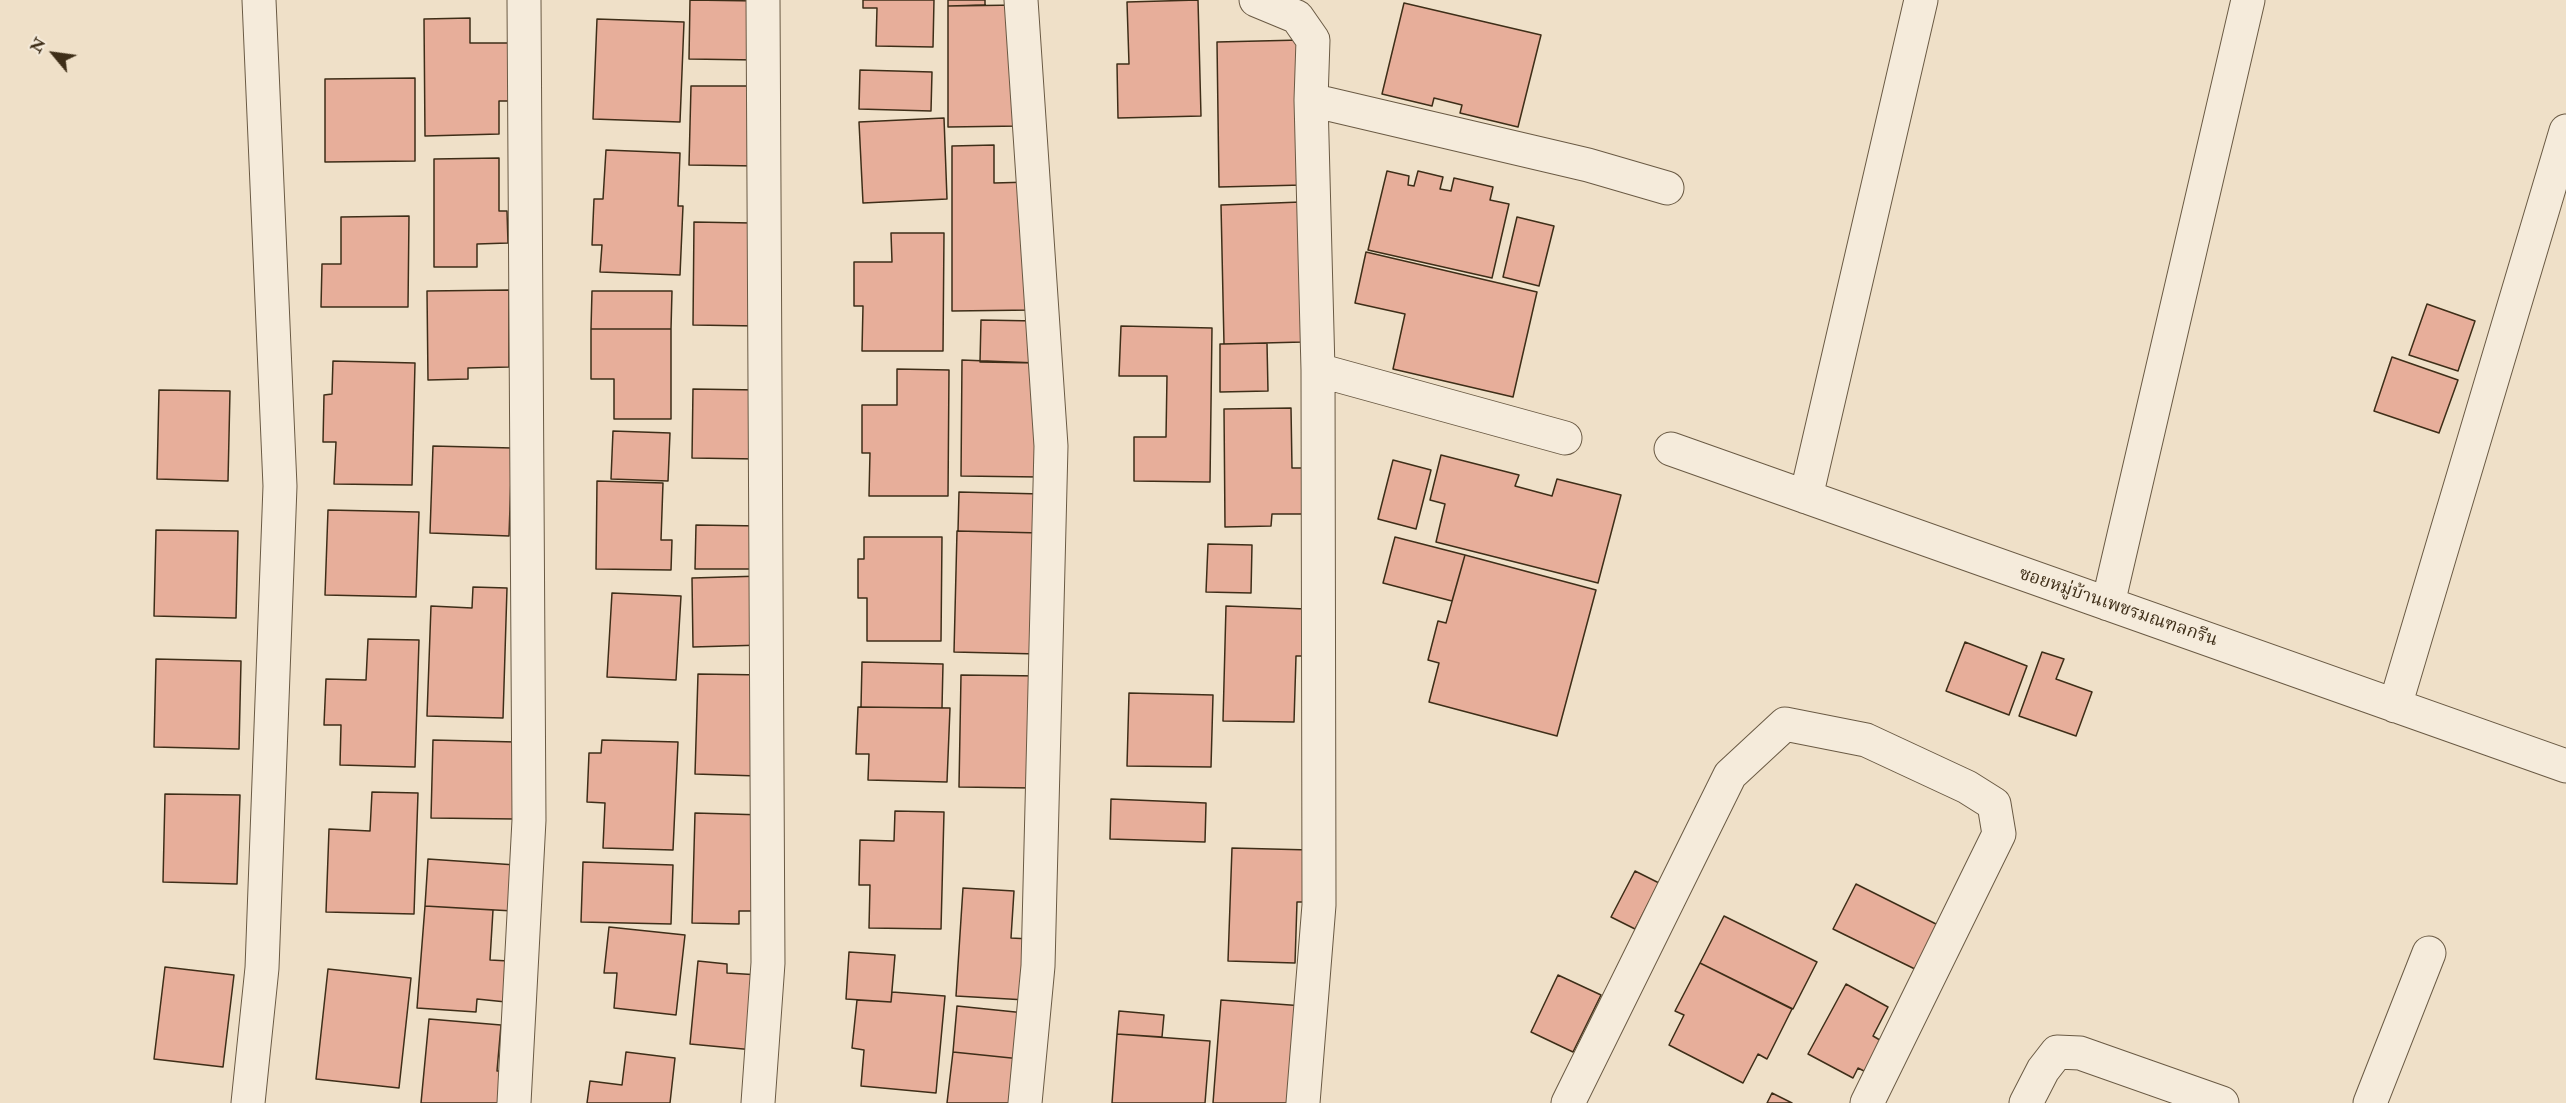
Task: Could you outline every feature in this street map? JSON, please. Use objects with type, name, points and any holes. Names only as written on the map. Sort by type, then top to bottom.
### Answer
[{"type":"street","points":[[248,1103],[262,968],[280,486],[259,0]]},
{"type":"street","points":[[514,1103],[529,820],[524,0]]},
{"type":"street","points":[[758,1103],[768,963],[763,0]]},
{"type":"street","points":[[1021,0],[1051,446],[1038,966],[1025,1103]]},
{"type":"street","points":[[1256,0],[1297,17],[1313,40],[1311,100],[1318,370],[1319,905],[1304,1103]]},
{"type":"street","points":[[1806,497],[1921,0]]},
{"type":"street","points":[[2108,604],[2248,0]]},
{"type":"street","points":[[1311,100],[1588,165],[1667,188]]},
{"type":"street","points":[[2395,706],[2566,131]]},
{"type":"street","points":[[1318,370],[1565,438]]},
{"type":"street","name":"ซอยหมู่บ้านเพชรมณฑลกรีน","points":[[1671,449],[2566,766]]},
{"type":"street","points":[[1568,1103],[1730,775],[1785,724],[1866,740],[1967,787],[1994,804],[1999,834],[1867,1103]]},
{"type":"street","points":[[2370,1103],[2429,953]]},
{"type":"street","points":[[2026,1103],[2043,1070],[2057,1052],[2080,1053],[2222,1103]]},
{"type":"building","points":[[690,0],[758,1],[757,60],[689,59]]},
{"type":"building","points":[[863,0],[934,0],[933,47],[876,46],[877,8],[863,8]]},
{"type":"building","points":[[948,0],[985,0],[985,5],[948,6]]},
{"type":"building","points":[[1198,0],[1201,116],[1118,118],[1117,64],[1129,64],[1127,2]]},
{"type":"building","points":[[1404,3],[1541,35],[1518,127],[1460,113],[1462,105],[1434,98],[1432,106],[1382,94]]},
{"type":"building","points":[[1019,5],[1021,126],[948,127],[948,6]]},
{"type":"building","points":[[470,18],[470,43],[510,43],[510,101],[499,101],[499,134],[425,136],[424,19]]},
{"type":"building","points":[[597,19],[684,22],[680,122],[593,119]]},
{"type":"building","points":[[1301,40],[1303,185],[1219,187],[1217,42]]},
{"type":"building","points":[[860,70],[932,72],[931,111],[859,109]]},
{"type":"building","points":[[415,78],[415,161],[325,162],[325,79]]},
{"type":"building","points":[[691,86],[749,86],[758,166],[689,165]]},
{"type":"building","points":[[944,118],[947,199],[863,203],[859,122]]},
{"type":"building","points":[[994,145],[994,183],[1031,182],[1033,310],[952,311],[952,146]]},
{"type":"building","points":[[606,150],[680,153],[678,206],[683,206],[680,275],[600,272],[602,245],[592,245],[594,199],[603,199]]},
{"type":"building","points":[[499,158],[499,211],[507,211],[508,243],[477,244],[477,267],[434,267],[434,159]]},
{"type":"building","points":[[1387,171],[1409,176],[1408,185],[1414,186],[1418,171],[1443,177],[1440,189],[1451,191],[1454,178],[1493,187],[1490,200],[1509,204],[1492,278],[1368,250]]},
{"type":"building","points":[[1301,202],[1303,342],[1224,344],[1221,205]]},
{"type":"building","points":[[409,216],[408,307],[321,307],[322,264],[341,264],[341,217]]},
{"type":"building","points":[[1517,217],[1554,226],[1539,286],[1503,277]]},
{"type":"building","points":[[694,222],[752,223],[758,326],[693,325]]},
{"type":"building","points":[[891,233],[944,233],[943,351],[862,351],[863,306],[854,306],[854,262],[892,262]]},
{"type":"building","points":[[1366,252],[1537,292],[1513,397],[1393,369],[1405,314],[1355,303]]},
{"type":"building","points":[[509,290],[509,367],[468,368],[468,379],[428,380],[427,291]]},
{"type":"building","points":[[592,291],[672,291],[671,329],[591,329]]},
{"type":"building","points":[[2427,304],[2475,321],[2458,371],[2409,355]]},
{"type":"building","points":[[981,320],[1037,321],[1037,363],[980,362]]},
{"type":"building","points":[[1121,326],[1212,328],[1210,482],[1134,481],[1134,437],[1166,437],[1167,376],[1119,376]]},
{"type":"building","points":[[591,329],[671,329],[671,419],[614,419],[614,379],[591,379]]},
{"type":"building","points":[[1267,343],[1268,391],[1220,392],[1220,344]]},
{"type":"building","points":[[2392,357],[2458,380],[2439,433],[2374,411]]},
{"type":"building","points":[[962,360],[1037,363],[1040,477],[961,476]]},
{"type":"building","points":[[333,361],[415,363],[412,485],[334,484],[336,442],[323,442],[324,395],[332,394]]},
{"type":"building","points":[[897,369],[949,370],[948,496],[869,496],[870,453],[862,453],[862,405],[897,405]]},
{"type":"building","points":[[693,389],[759,390],[758,459],[692,458]]},
{"type":"building","points":[[159,390],[230,391],[228,481],[157,479]]},
{"type":"building","points":[[1291,408],[1292,468],[1303,468],[1303,514],[1272,514],[1271,526],[1225,527],[1224,409]]},
{"type":"building","points":[[613,431],[670,433],[668,481],[611,479]]},
{"type":"building","points":[[433,446],[512,448],[509,536],[430,533]]},
{"type":"building","points":[[1441,455],[1519,475],[1515,486],[1552,496],[1557,479],[1621,495],[1598,583],[1436,542],[1445,504],[1430,500]]},
{"type":"building","points":[[1393,460],[1431,470],[1416,529],[1378,519]]},
{"type":"building","points":[[597,481],[663,483],[661,540],[672,540],[671,570],[596,569]]},
{"type":"building","points":[[959,492],[1042,494],[1041,533],[958,531]]},
{"type":"building","points":[[328,510],[419,512],[416,597],[325,595]]},
{"type":"building","points":[[696,525],[761,526],[760,569],[695,569]]},
{"type":"building","points":[[156,530],[238,531],[236,618],[154,616]]},
{"type":"building","points":[[957,531],[1041,533],[1038,654],[954,652]]},
{"type":"building","points":[[864,537],[942,537],[941,641],[867,641],[867,598],[858,598],[858,559],[864,559]]},
{"type":"building","points":[[1395,537],[1465,555],[1452,601],[1383,583]]},
{"type":"building","points":[[1208,544],[1252,545],[1251,593],[1206,592]]},
{"type":"building","points":[[1465,555],[1596,590],[1557,736],[1429,702],[1439,663],[1428,660],[1438,621],[1446,623]]},
{"type":"building","points":[[762,576],[763,645],[693,647],[692,578]]},
{"type":"building","points":[[473,587],[507,588],[503,718],[427,716],[431,606],[472,608]]},
{"type":"building","points":[[612,593],[681,596],[676,680],[607,677]]},
{"type":"building","points":[[1226,606],[1306,609],[1304,656],[1296,656],[1294,722],[1223,721]]},
{"type":"building","points":[[368,639],[419,640],[415,767],[340,765],[341,725],[324,725],[326,679],[366,680]]},
{"type":"building","points":[[1965,642],[2027,666],[2009,715],[1946,691]]},
{"type":"building","points":[[2042,652],[2064,659],[2056,679],[2092,692],[2076,736],[2019,716]]},
{"type":"building","points":[[156,659],[241,661],[239,749],[154,747]]},
{"type":"building","points":[[862,662],[943,664],[942,708],[861,707]]},
{"type":"building","points":[[698,674],[765,675],[758,776],[695,774]]},
{"type":"building","points":[[961,675],[1041,676],[1032,788],[959,787]]},
{"type":"building","points":[[1129,693],[1213,695],[1211,767],[1127,766]]},
{"type":"building","points":[[858,707],[950,708],[947,782],[868,780],[869,754],[856,754]]},
{"type":"building","points":[[433,740],[516,742],[515,819],[431,818]]},
{"type":"building","points":[[602,740],[678,742],[673,850],[603,848],[605,803],[587,802],[589,753],[601,753]]},
{"type":"building","points":[[372,792],[418,793],[414,914],[326,912],[329,829],[370,831]]},
{"type":"building","points":[[165,794],[240,795],[237,884],[163,882]]},
{"type":"building","points":[[1111,799],[1206,803],[1205,842],[1110,839]]},
{"type":"building","points":[[895,811],[944,812],[941,929],[869,928],[870,885],[859,885],[860,840],[894,841]]},
{"type":"building","points":[[695,813],[764,815],[761,911],[739,911],[739,924],[692,923]]},
{"type":"building","points":[[1232,848],[1311,850],[1309,902],[1297,902],[1295,963],[1228,961]]},
{"type":"building","points":[[428,859],[516,865],[513,911],[425,906]]},
{"type":"building","points":[[583,862],[673,865],[671,924],[581,922]]},
{"type":"building","points":[[1635,871],[1659,883],[1635,929],[1611,917]]},
{"type":"building","points":[[1856,884],[1942,927],[1921,972],[1833,929]]},
{"type":"building","points":[[963,888],[1014,891],[1011,938],[1030,939],[1026,1000],[956,996]]},
{"type":"building","points":[[425,906],[493,910],[490,960],[509,961],[506,1002],[477,999],[476,1012],[417,1008]]},
{"type":"building","points":[[1724,916],[1817,962],[1793,1009],[1700,963]]},
{"type":"building","points":[[609,927],[685,935],[676,1015],[614,1008],[617,973],[604,973]]},
{"type":"building","points":[[849,952],[895,955],[891,1002],[846,999]]},
{"type":"building","points":[[698,961],[727,964],[727,973],[760,975],[754,1050],[690,1044]]},
{"type":"building","points":[[1700,963],[1792,1009],[1767,1059],[1758,1054],[1743,1083],[1669,1045],[1684,1015],[1675,1011]]},
{"type":"building","points":[[165,967],[234,975],[223,1067],[154,1059]]},
{"type":"building","points":[[328,969],[411,978],[399,1088],[316,1079]]},
{"type":"building","points":[[1558,975],[1601,995],[1573,1052],[1531,1032]]},
{"type":"building","points":[[1846,984],[1888,1007],[1873,1036],[1890,1046],[1874,1076],[1858,1068],[1853,1078],[1808,1054]]},
{"type":"building","points":[[892,992],[945,996],[936,1093],[861,1086],[864,1050],[852,1048],[857,1000],[891,1002]]},
{"type":"building","points":[[1221,1000],[1304,1006],[1297,1103],[1213,1103]]},
{"type":"building","points":[[957,1006],[1025,1013],[1021,1059],[953,1052]]},
{"type":"building","points":[[1119,1011],[1164,1015],[1162,1037],[1117,1034]]},
{"type":"building","points":[[429,1019],[501,1025],[497,1071],[507,1071],[504,1103],[421,1103]]},
{"type":"building","points":[[1117,1034],[1210,1041],[1205,1103],[1112,1103]]},
{"type":"building","points":[[626,1052],[675,1058],[670,1103],[587,1103],[590,1081],[622,1085]]},
{"type":"building","points":[[953,1052],[1021,1059],[1016,1103],[947,1103]]},
{"type":"building","points":[[1772,1093],[1792,1103],[1767,1103]]}]
